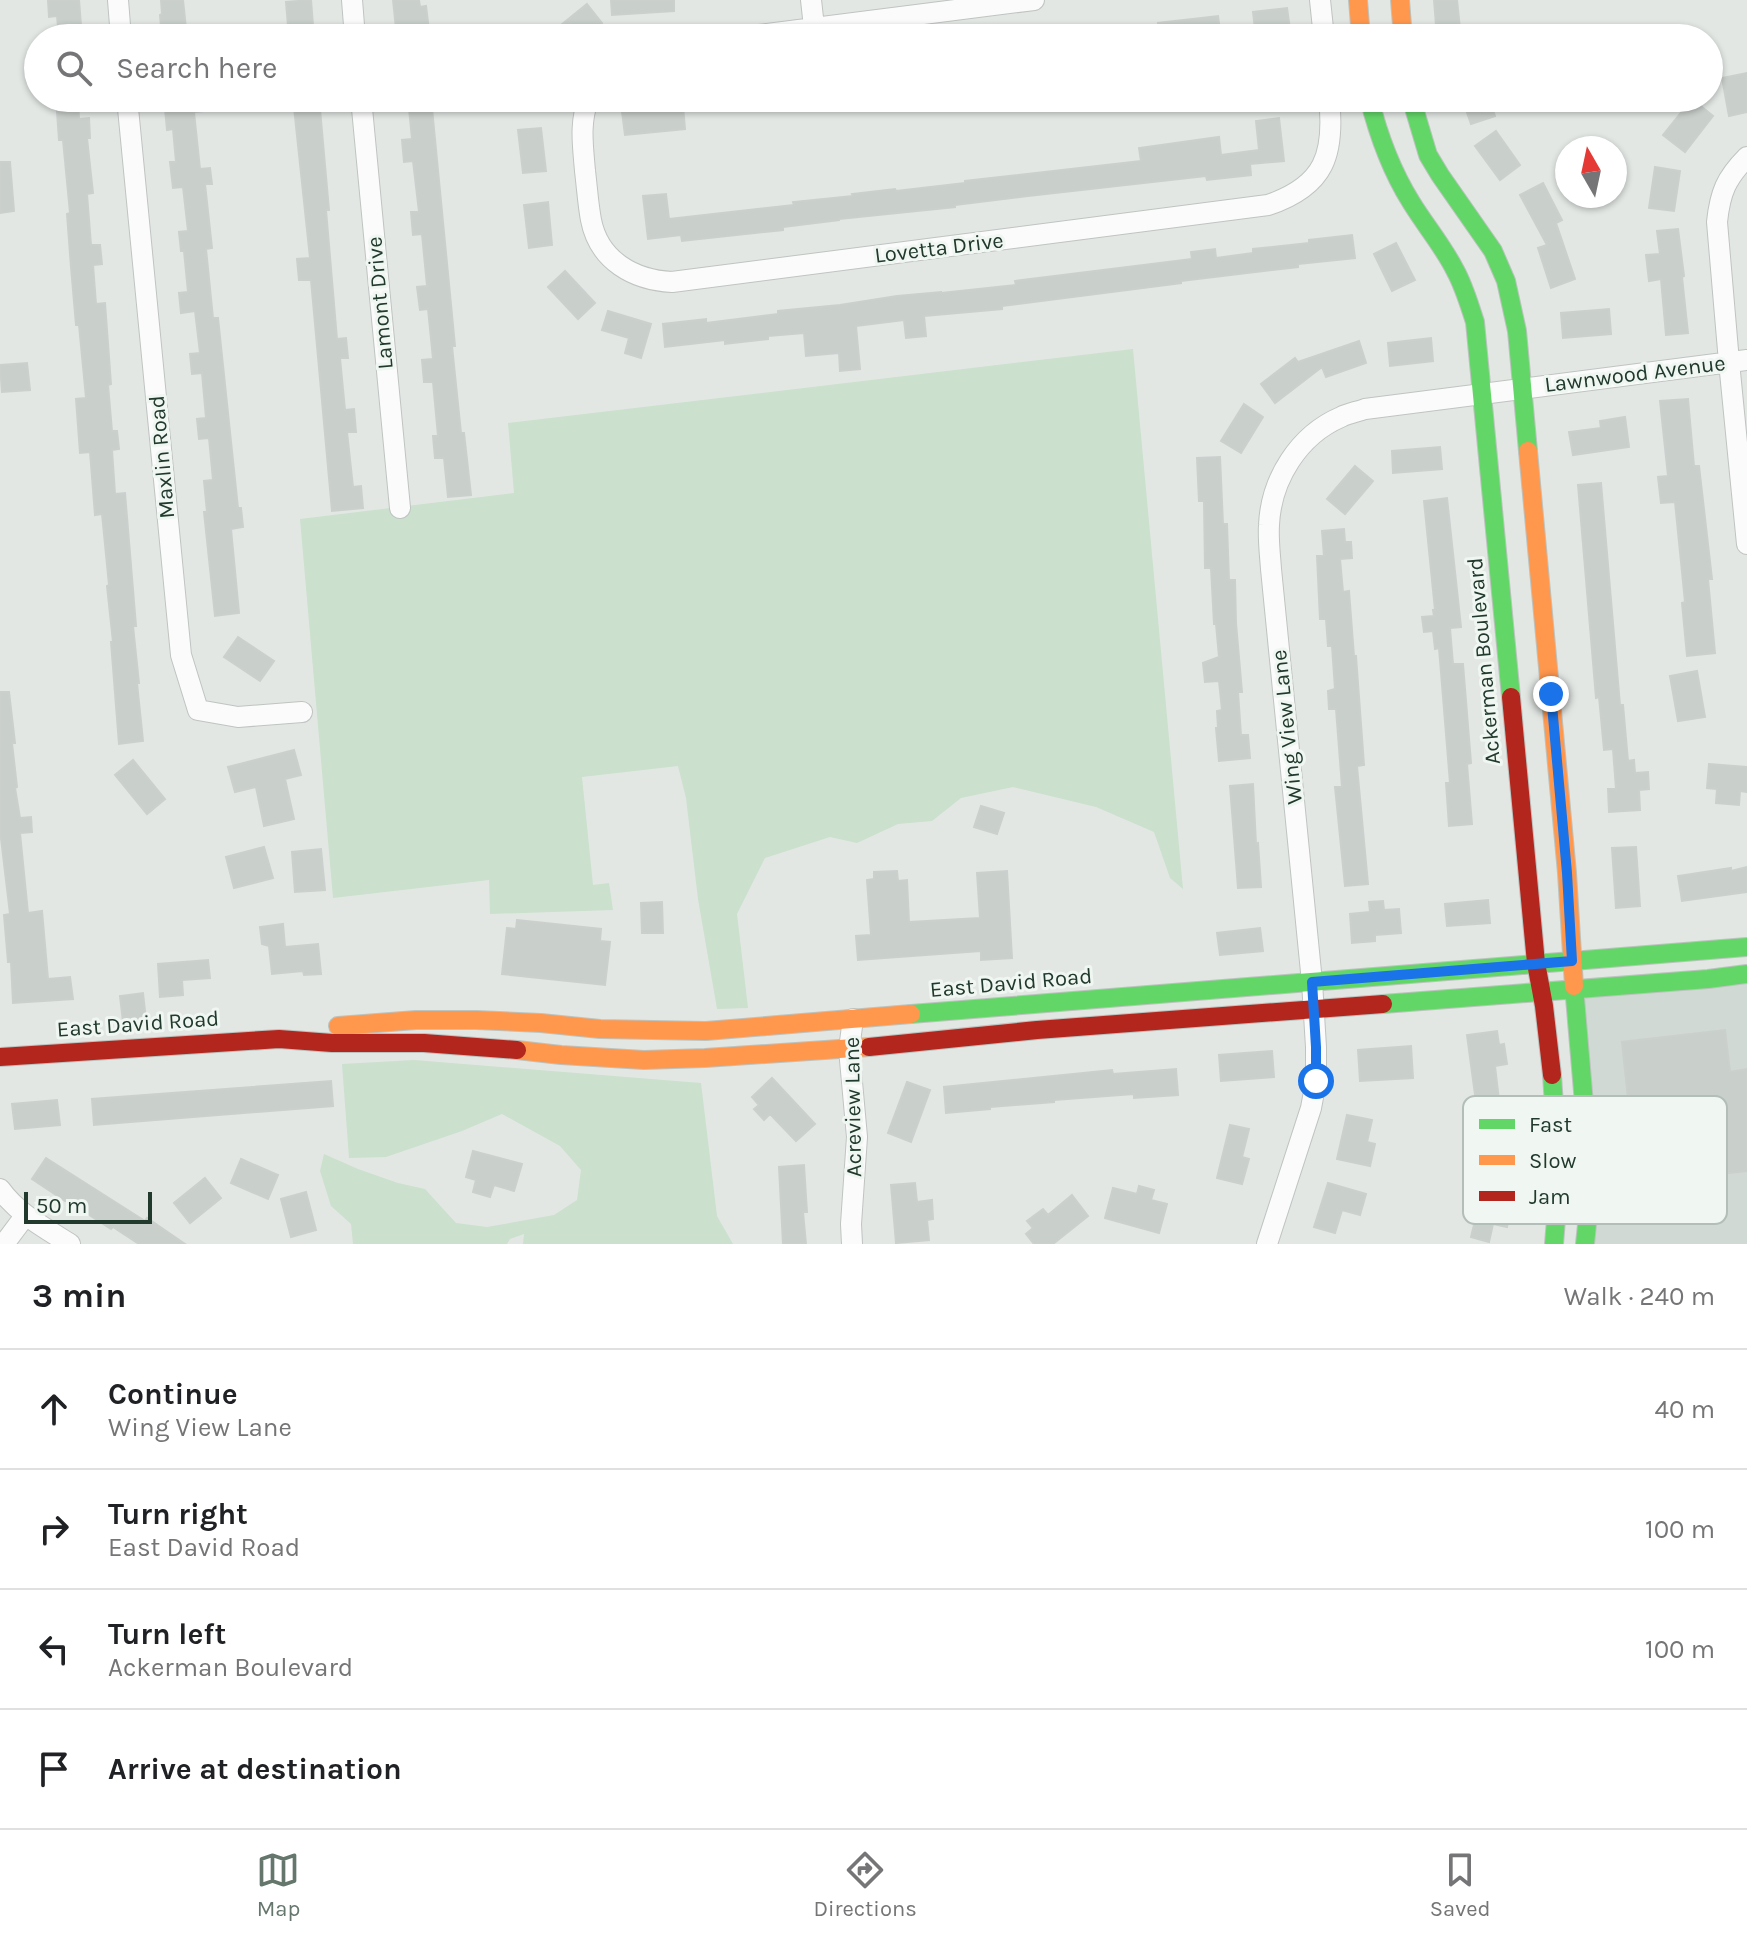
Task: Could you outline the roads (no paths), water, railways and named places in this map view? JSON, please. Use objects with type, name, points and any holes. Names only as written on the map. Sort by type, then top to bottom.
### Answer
[{"type":"street","points":[[118,0],[120,24]]},
{"type":"street","points":[[352,0],[354,24]]},
{"type":"street","points":[[811,0],[814,24]]},
{"type":"street","points":[[838,24],[1034,0]]},
{"type":"street","points":[[1320,0],[1323,24]]},
{"type":"street","points":[[1358,0],[1360,24]]},
{"type":"street","points":[[1400,0],[1402,24]]},
{"type":"street","name":"Maxlin Road","points":[[128,112],[181,655],[198,710],[238,717],[302,712]]},
{"type":"street","name":"Lamont Drive","points":[[362,112],[400,508]]},
{"type":"street","name":"Lovetta Drive","points":[[584,112],[582,138],[587,192],[591,222],[598,240],[625,269],[640,277],[672,282],[1268,205],[1287,199],[1315,178],[1325,160],[1331,139],[1330,112]]},
{"type":"street","name":"Ackerman Boulevard","points":[[1372,112],[1375,126],[1411,201],[1462,283],[1475,322],[1536,963],[1543,992],[1553,1096]]},
{"type":"street","points":[[1415,112],[1432,162],[1481,232],[1500,266],[1510,293],[1517,331],[1566,858],[1582,1096]]},
{"type":"street","points":[[1741,163],[1725,185],[1717,222],[1738,361],[1747,544]]},
{"type":"street","name":"Lawnwood Avenue","points":[[1523,388],[1738,361]]},
{"type":"street","name":"Wing View Lane","points":[[1267,1244],[1311,1108],[1316,1081],[1312,982],[1271,569],[1269,526],[1278,482],[1289,460],[1304,441],[1341,417],[1365,409],[1523,388]]},
{"type":"street","name":"East David Road","points":[[279,1039],[330,1027],[416,1020],[706,1031],[1747,947]]},
{"type":"street","name":"East David Road","points":[[0,1057],[279,1039],[496,1047],[644,1060],[849,1049],[1037,1030],[1313,1011],[1747,974]]},
{"type":"street","name":"Acreview Lane","points":[[852,1244],[857,1137],[849,1049],[853,1019]]},
{"type":"street","points":[[732,1029],[763,1036],[815,1032],[849,1049]]},
{"type":"street","points":[[0,1189],[25,1216],[70,1244]]},
{"type":"street","points":[[4,1244],[25,1216]]},
{"type":"street","name":"Ackerman Boulevard","points":[[1554,1244],[1557,1224]]},
{"type":"street","points":[[1585,1244],[1587,1224]]}]
